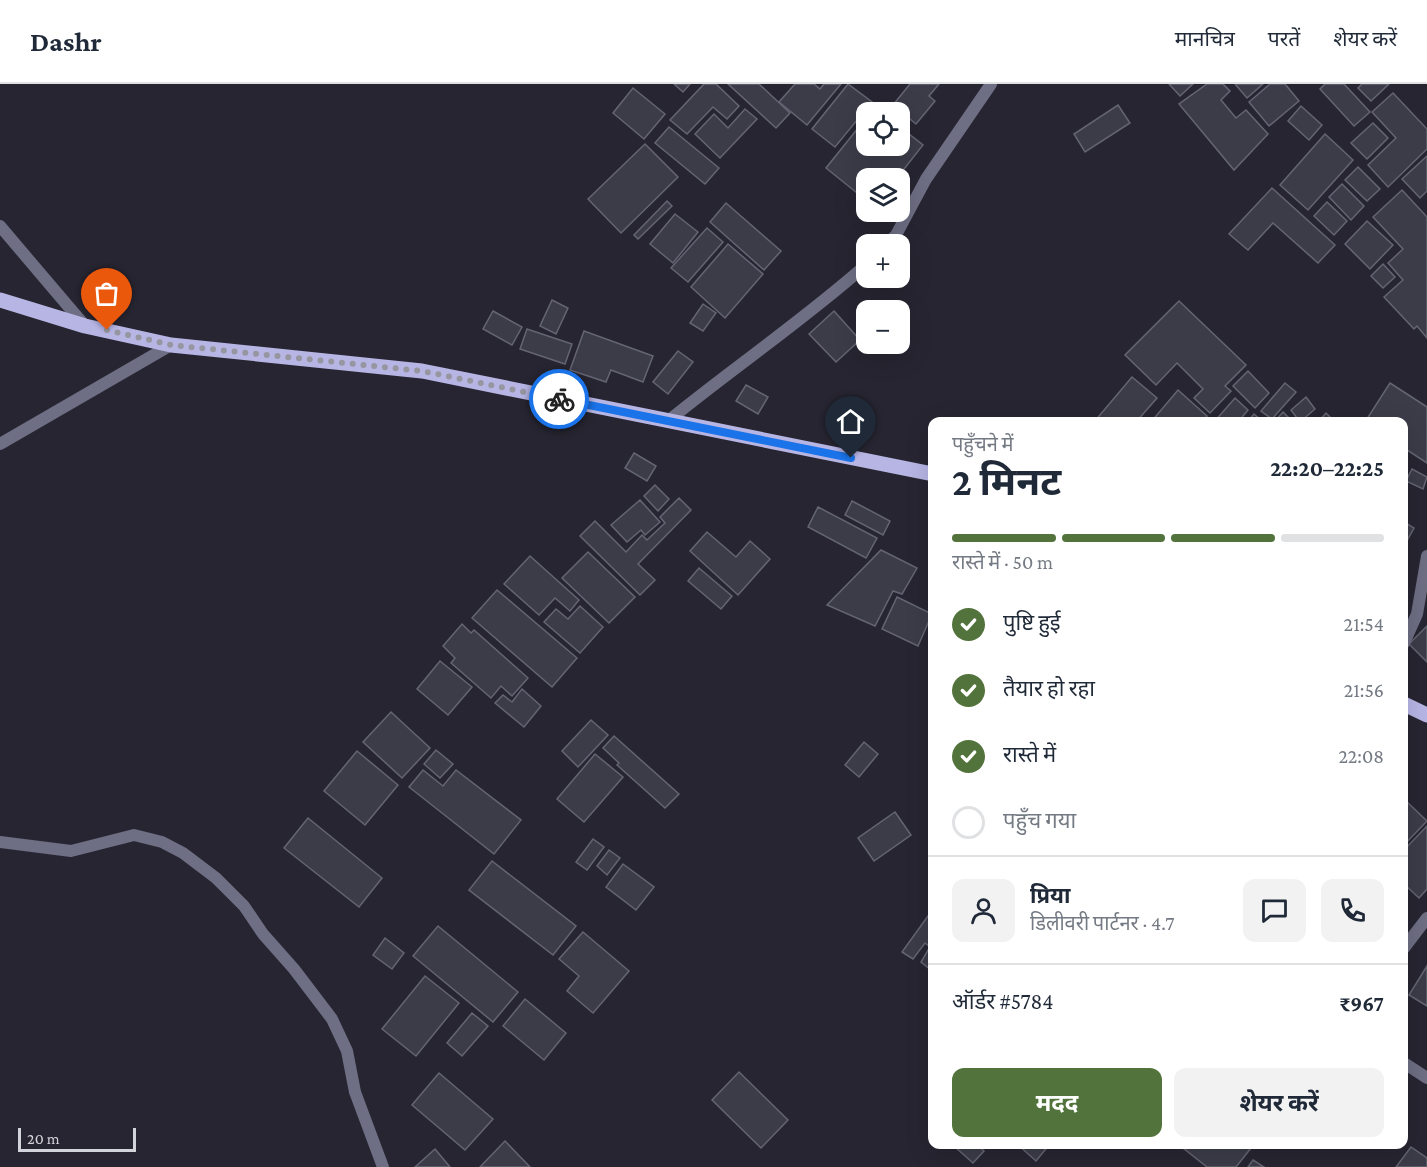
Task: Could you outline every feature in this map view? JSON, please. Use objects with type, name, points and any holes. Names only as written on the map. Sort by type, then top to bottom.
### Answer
[{"type":"main road","points":[[0,300],[85,326],[171,345],[422,371],[928,473]]},
{"type":"main road","points":[[1408,707],[1427,715]]},
{"type":"street","points":[[897,234],[926,179],[991,84]]},
{"type":"street","points":[[0,226],[85,326]]},
{"type":"street","points":[[668,421],[723,376],[790,328],[856,273]]},
{"type":"street","points":[[0,444],[171,345]]},
{"type":"street","points":[[1408,634],[1417,614],[1427,556]]},
{"type":"street","points":[[0,842],[71,851],[134,835],[162,842],[183,853],[216,878],[244,906],[263,934],[294,969],[332,1019],[347,1051],[355,1092],[383,1167]]},
{"type":"street","points":[[1408,943],[1427,918]]},
{"type":"street","points":[[1408,1066],[1427,1078]]},
{"type":"building","points":[[674,84],[690,84],[683,92]]},
{"type":"building","points":[[704,84],[716,84],[739,106],[727,119],[713,107],[687,134],[670,120]]},
{"type":"building","points":[[728,84],[759,84],[790,113],[776,128]]},
{"type":"building","points":[[795,84],[814,84],[820,89],[824,84],[841,84],[807,125],[779,102]]},
{"type":"building","points":[[848,84],[872,102],[856,102],[856,121],[835,147],[812,129]]},
{"type":"building","points":[[910,84],[939,84],[929,96],[935,101],[916,124],[910,119],[910,102],[895,102]]},
{"type":"building","points":[[1169,84],[1193,84],[1180,96]]},
{"type":"building","points":[[1207,84],[1223,84],[1230,91],[1221,100],[1236,118],[1246,110],[1268,134],[1234,170],[1179,104]]},
{"type":"building","points":[[1235,84],[1263,84],[1247,98]]},
{"type":"building","points":[[1270,84],[1285,84],[1299,101],[1269,126],[1249,102]]},
{"type":"building","points":[[1325,84],[1344,84],[1370,112],[1354,126],[1320,89]]},
{"type":"building","points":[[1362,84],[1389,84],[1371,101],[1358,88]]},
{"type":"building","points":[[633,88],[665,114],[644,139],[613,113]]},
{"type":"building","points":[[1393,93],[1427,129],[1427,149],[1388,187],[1368,165],[1396,138],[1372,112]]},
{"type":"building","points":[[1118,105],[1130,123],[1085,152],[1074,134]]},
{"type":"building","points":[[1301,106],[1322,125],[1309,140],[1288,121]]},
{"type":"building","points":[[745,109],[757,119],[720,158],[695,134],[714,114],[728,128]]},
{"type":"building","points":[[1373,123],[1388,138],[1367,159],[1351,143]]},
{"type":"building","points":[[669,127],[719,168],[705,184],[655,143]]},
{"type":"building","points":[[856,131],[856,156],[910,156],[910,135],[923,145],[905,168],[856,168],[856,192],[826,168]]},
{"type":"building","points":[[1325,134],[1353,160],[1308,210],[1280,185]]},
{"type":"building","points":[[645,144],[678,177],[621,233],[588,199]]},
{"type":"building","points":[[1427,156],[1427,191],[1420,198],[1402,179]]},
{"type":"building","points":[[1358,167],[1380,189],[1367,201],[1345,180]]},
{"type":"building","points":[[1342,184],[1364,206],[1351,220],[1329,197]]},
{"type":"building","points":[[1272,188],[1335,245],[1318,263],[1273,223],[1248,250],[1229,234]]},
{"type":"building","points":[[1402,190],[1427,217],[1427,338],[1417,326],[1414,329],[1384,297],[1403,280],[1388,263],[1403,249],[1373,217]]},
{"type":"building","points":[[667,201],[672,206],[638,239],[634,235]]},
{"type":"building","points":[[1327,202],[1347,221],[1334,235],[1314,216]]},
{"type":"building","points":[[726,203],[781,251],[764,270],[710,222]]},
{"type":"building","points":[[675,214],[698,232],[673,263],[650,244]]},
{"type":"building","points":[[1367,221],[1393,245],[1370,269],[1345,244]]},
{"type":"building","points":[[707,228],[723,242],[688,282],[671,268]]},
{"type":"building","points":[[728,244],[763,274],[725,318],[691,287]]},
{"type":"building","points":[[1383,264],[1395,277],[1383,288],[1371,276]]},
{"type":"building","points":[[552,300],[568,308],[556,334],[540,326]]},
{"type":"building","points":[[1179,301],[1246,365],[1225,386],[1231,391],[1210,413],[1194,398],[1203,389],[1177,363],[1156,385],[1125,355]]},
{"type":"building","points":[[703,304],[716,313],[703,331],[690,323]]},
{"type":"building","points":[[493,311],[522,327],[512,345],[483,329]]},
{"type":"building","points":[[834,311],[856,336],[856,344],[836,362],[809,334]]},
{"type":"building","points":[[527,329],[572,344],[565,364],[520,349]]},
{"type":"building","points":[[584,331],[653,356],[643,382],[611,370],[606,382],[570,370]]},
{"type":"building","points":[[678,351],[693,362],[668,394],[653,382]]},
{"type":"building","points":[[1248,371],[1269,393],[1255,408],[1233,386]]},
{"type":"building","points":[[1132,377],[1157,398],[1140,417],[1098,417]]},
{"type":"building","points":[[1285,383],[1296,392],[1274,417],[1269,417],[1261,411]]},
{"type":"building","points":[[1390,383],[1427,407],[1427,463],[1408,451],[1408,417],[1368,417]]},
{"type":"building","points":[[746,385],[768,397],[758,414],[736,401]]},
{"type":"building","points":[[1178,390],[1207,416],[1206,417],[1155,417]]},
{"type":"building","points":[[1306,397],[1315,409],[1306,417],[1296,417],[1291,410]]},
{"type":"building","points":[[1235,398],[1248,410],[1242,417],[1218,417]]},
{"type":"building","points":[[1283,412],[1288,417],[1278,417]]},
{"type":"building","points":[[634,453],[656,466],[647,481],[625,468]]},
{"type":"building","points":[[1412,469],[1427,477],[1423,489],[1408,482]]},
{"type":"building","points":[[655,485],[669,499],[658,511],[644,496]]},
{"type":"building","points":[[679,498],[691,510],[638,564],[655,580],[640,595],[580,536],[595,521],[626,552],[642,535],[647,540],[665,523],[660,517]]},
{"type":"building","points":[[640,500],[660,522],[645,535],[641,530],[627,542],[611,525]]},
{"type":"building","points":[[852,501],[890,521],[883,535],[845,515]]},
{"type":"building","points":[[818,507],[877,538],[866,558],[808,527]]},
{"type":"building","points":[[1408,524],[1414,528],[1408,539]]},
{"type":"building","points":[[707,532],[736,557],[750,541],[770,559],[738,595],[690,551]]},
{"type":"building","points":[[881,550],[917,568],[902,594],[893,591],[875,626],[827,605]]},
{"type":"building","points":[[588,552],[635,597],[609,623],[562,578]]},
{"type":"building","points":[[530,556],[579,600],[570,611],[555,598],[539,615],[504,584]]},
{"type":"building","points":[[699,568],[732,596],[721,609],[688,581]]},
{"type":"building","points":[[497,590],[577,658],[552,687],[472,618]]},
{"type":"building","points":[[897,597],[928,612],[928,623],[918,646],[882,629]]},
{"type":"building","points":[[580,606],[603,627],[580,653],[544,622],[556,609],[568,619]]},
{"type":"building","points":[[462,624],[471,633],[474,630],[528,678],[512,696],[501,686],[491,698],[451,663],[455,658],[443,646]]},
{"type":"building","points":[[1427,626],[1427,662],[1409,644]]},
{"type":"building","points":[[440,661],[472,687],[448,715],[417,689]]},
{"type":"building","points":[[522,689],[541,706],[524,727],[495,703],[503,695],[512,702]]},
{"type":"building","points":[[391,712],[430,748],[402,778],[363,742]]},
{"type":"building","points":[[591,720],[608,735],[578,767],[562,751]]},
{"type":"building","points":[[614,736],[679,794],[665,808],[617,765],[619,763],[603,748]]},
{"type":"building","points":[[864,742],[878,754],[859,777],[845,765]]},
{"type":"building","points":[[436,750],[453,764],[440,778],[424,764]]},
{"type":"building","points":[[357,751],[398,785],[365,825],[324,791]]},
{"type":"building","points":[[595,754],[623,777],[584,822],[557,799]]},
{"type":"building","points":[[423,770],[443,786],[456,770],[521,820],[494,854],[409,787]]},
{"type":"building","points":[[1408,803],[1427,821],[1408,841]]},
{"type":"building","points":[[895,812],[911,835],[874,861],[858,838]]},
{"type":"building","points":[[308,818],[382,878],[359,907],[284,848]]},
{"type":"building","points":[[1427,826],[1427,889],[1419,898],[1408,888],[1408,846]]},
{"type":"building","points":[[593,839],[604,847],[587,870],[576,862]]},
{"type":"building","points":[[609,850],[620,858],[607,875],[597,866]]},
{"type":"building","points":[[492,861],[576,926],[553,955],[469,890]]},
{"type":"building","points":[[623,864],[654,887],[636,910],[606,887]]},
{"type":"building","points":[[928,916],[928,945],[925,943],[913,959],[902,952]]},
{"type":"building","points":[[438,926],[518,992],[493,1022],[413,956]]},
{"type":"building","points":[[583,932],[629,971],[593,1013],[567,991],[579,976],[559,959]]},
{"type":"building","points":[[385,938],[404,953],[392,969],[373,955]]},
{"type":"building","points":[[928,950],[928,968],[921,962]]},
{"type":"building","points":[[1427,966],[1427,1006],[1409,995]]},
{"type":"building","points":[[425,976],[459,1003],[416,1056],[382,1029]]},
{"type":"building","points":[[525,999],[566,1033],[544,1060],[503,1026]]},
{"type":"building","points":[[472,1013],[488,1026],[462,1056],[447,1043]]},
{"type":"building","points":[[739,1072],[788,1120],[761,1148],[712,1100]]},
{"type":"building","points":[[439,1073],[493,1119],[465,1150],[412,1105]]},
{"type":"building","points":[[505,1141],[530,1167],[480,1167]]},
{"type":"building","points":[[1411,1147],[1427,1158],[1427,1167],[1396,1167]]},
{"type":"building","points":[[435,1149],[450,1167],[415,1167]]},
{"type":"building","points":[[957,1149],[982,1149],[984,1151],[973,1163]]},
{"type":"building","points":[[1023,1149],[1046,1149],[1036,1161]]},
{"type":"building","points":[[1184,1149],[1250,1149],[1236,1167],[1207,1167]]},
{"type":"building","points":[[1253,1160],[1264,1167],[1248,1167]]},
{"type":"way so far","points":[[107,330],[171,345],[422,371],[559,399]]},
{"type":"route","points":[[559,399],[851,458]]}]
